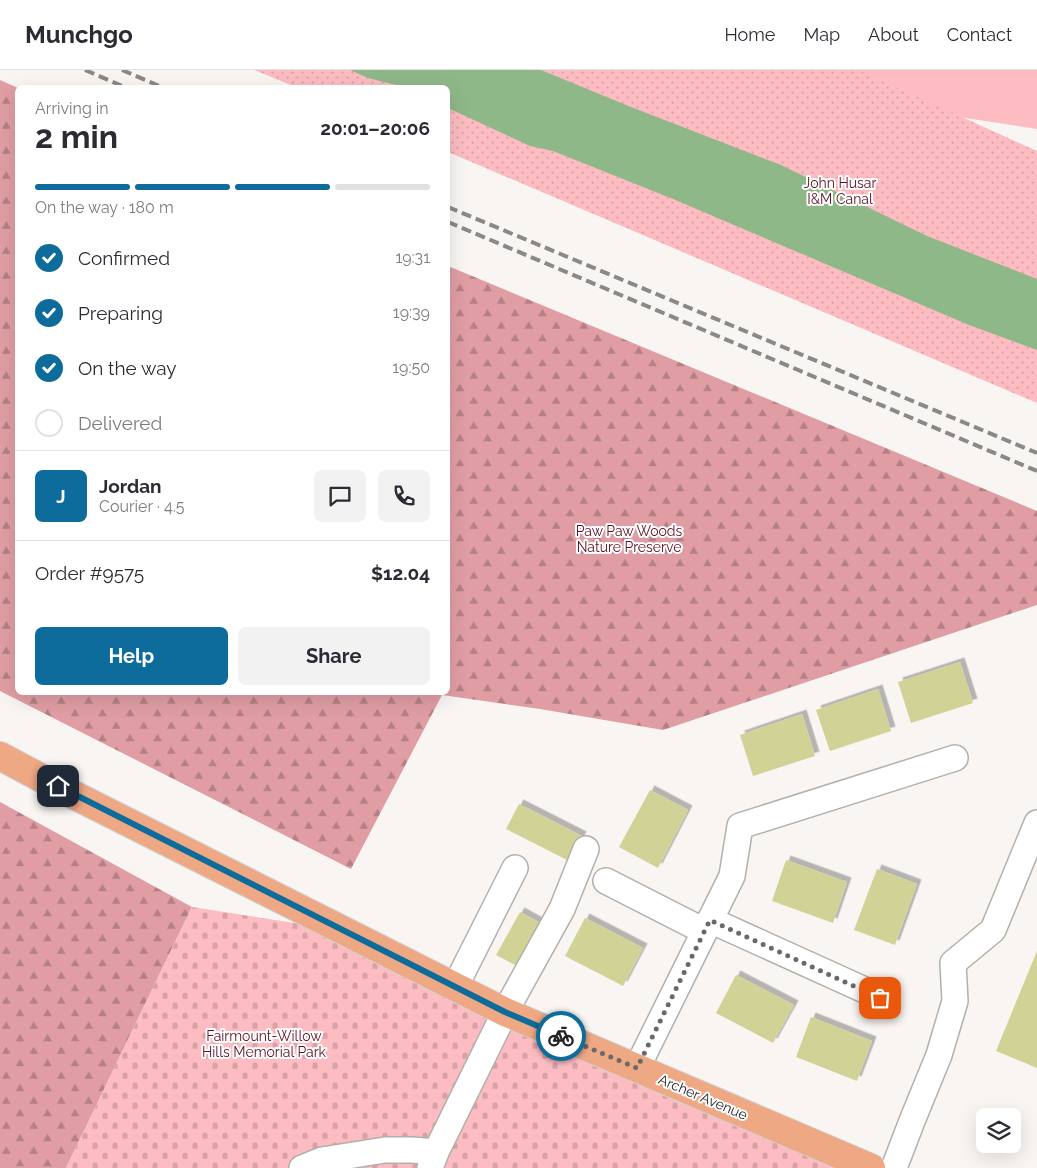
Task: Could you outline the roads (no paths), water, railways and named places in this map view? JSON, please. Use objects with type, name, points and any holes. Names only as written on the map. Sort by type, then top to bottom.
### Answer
[{"type":"main road","name":"Archer Avenue","points":[[0,756],[505,1012],[871,1168]]},
{"type":"street","points":[[637,1068],[732,876],[740,826],[955,758]]},
{"type":"street","points":[[894,1168],[945,1037],[955,1000],[953,962],[993,930],[1037,823]]},
{"type":"street","points":[[302,1168],[322,1160],[385,1150],[412,1150],[433,1160],[505,1012],[562,909],[586,849]]},
{"type":"street","points":[[455,987],[515,868]]},
{"type":"street","points":[[606,882],[880,998]]},
{"type":"railway","points":[[85,70],[120,85]]},
{"type":"railway","points":[[122,70],[157,85]]},
{"type":"railway","points":[[450,208],[1037,453]]},
{"type":"railway","points":[[450,223],[1037,471]]},
{"type":"park label","name":"John Husar I&M Canal","points":[[840,192]]},
{"type":"park label","name":"Paw Paw Woods Nature Preserve","points":[[629,540]]},
{"type":"park label","name":"Fairmount-Willow Hills Memorial Park","points":[[264,1044]]}]
